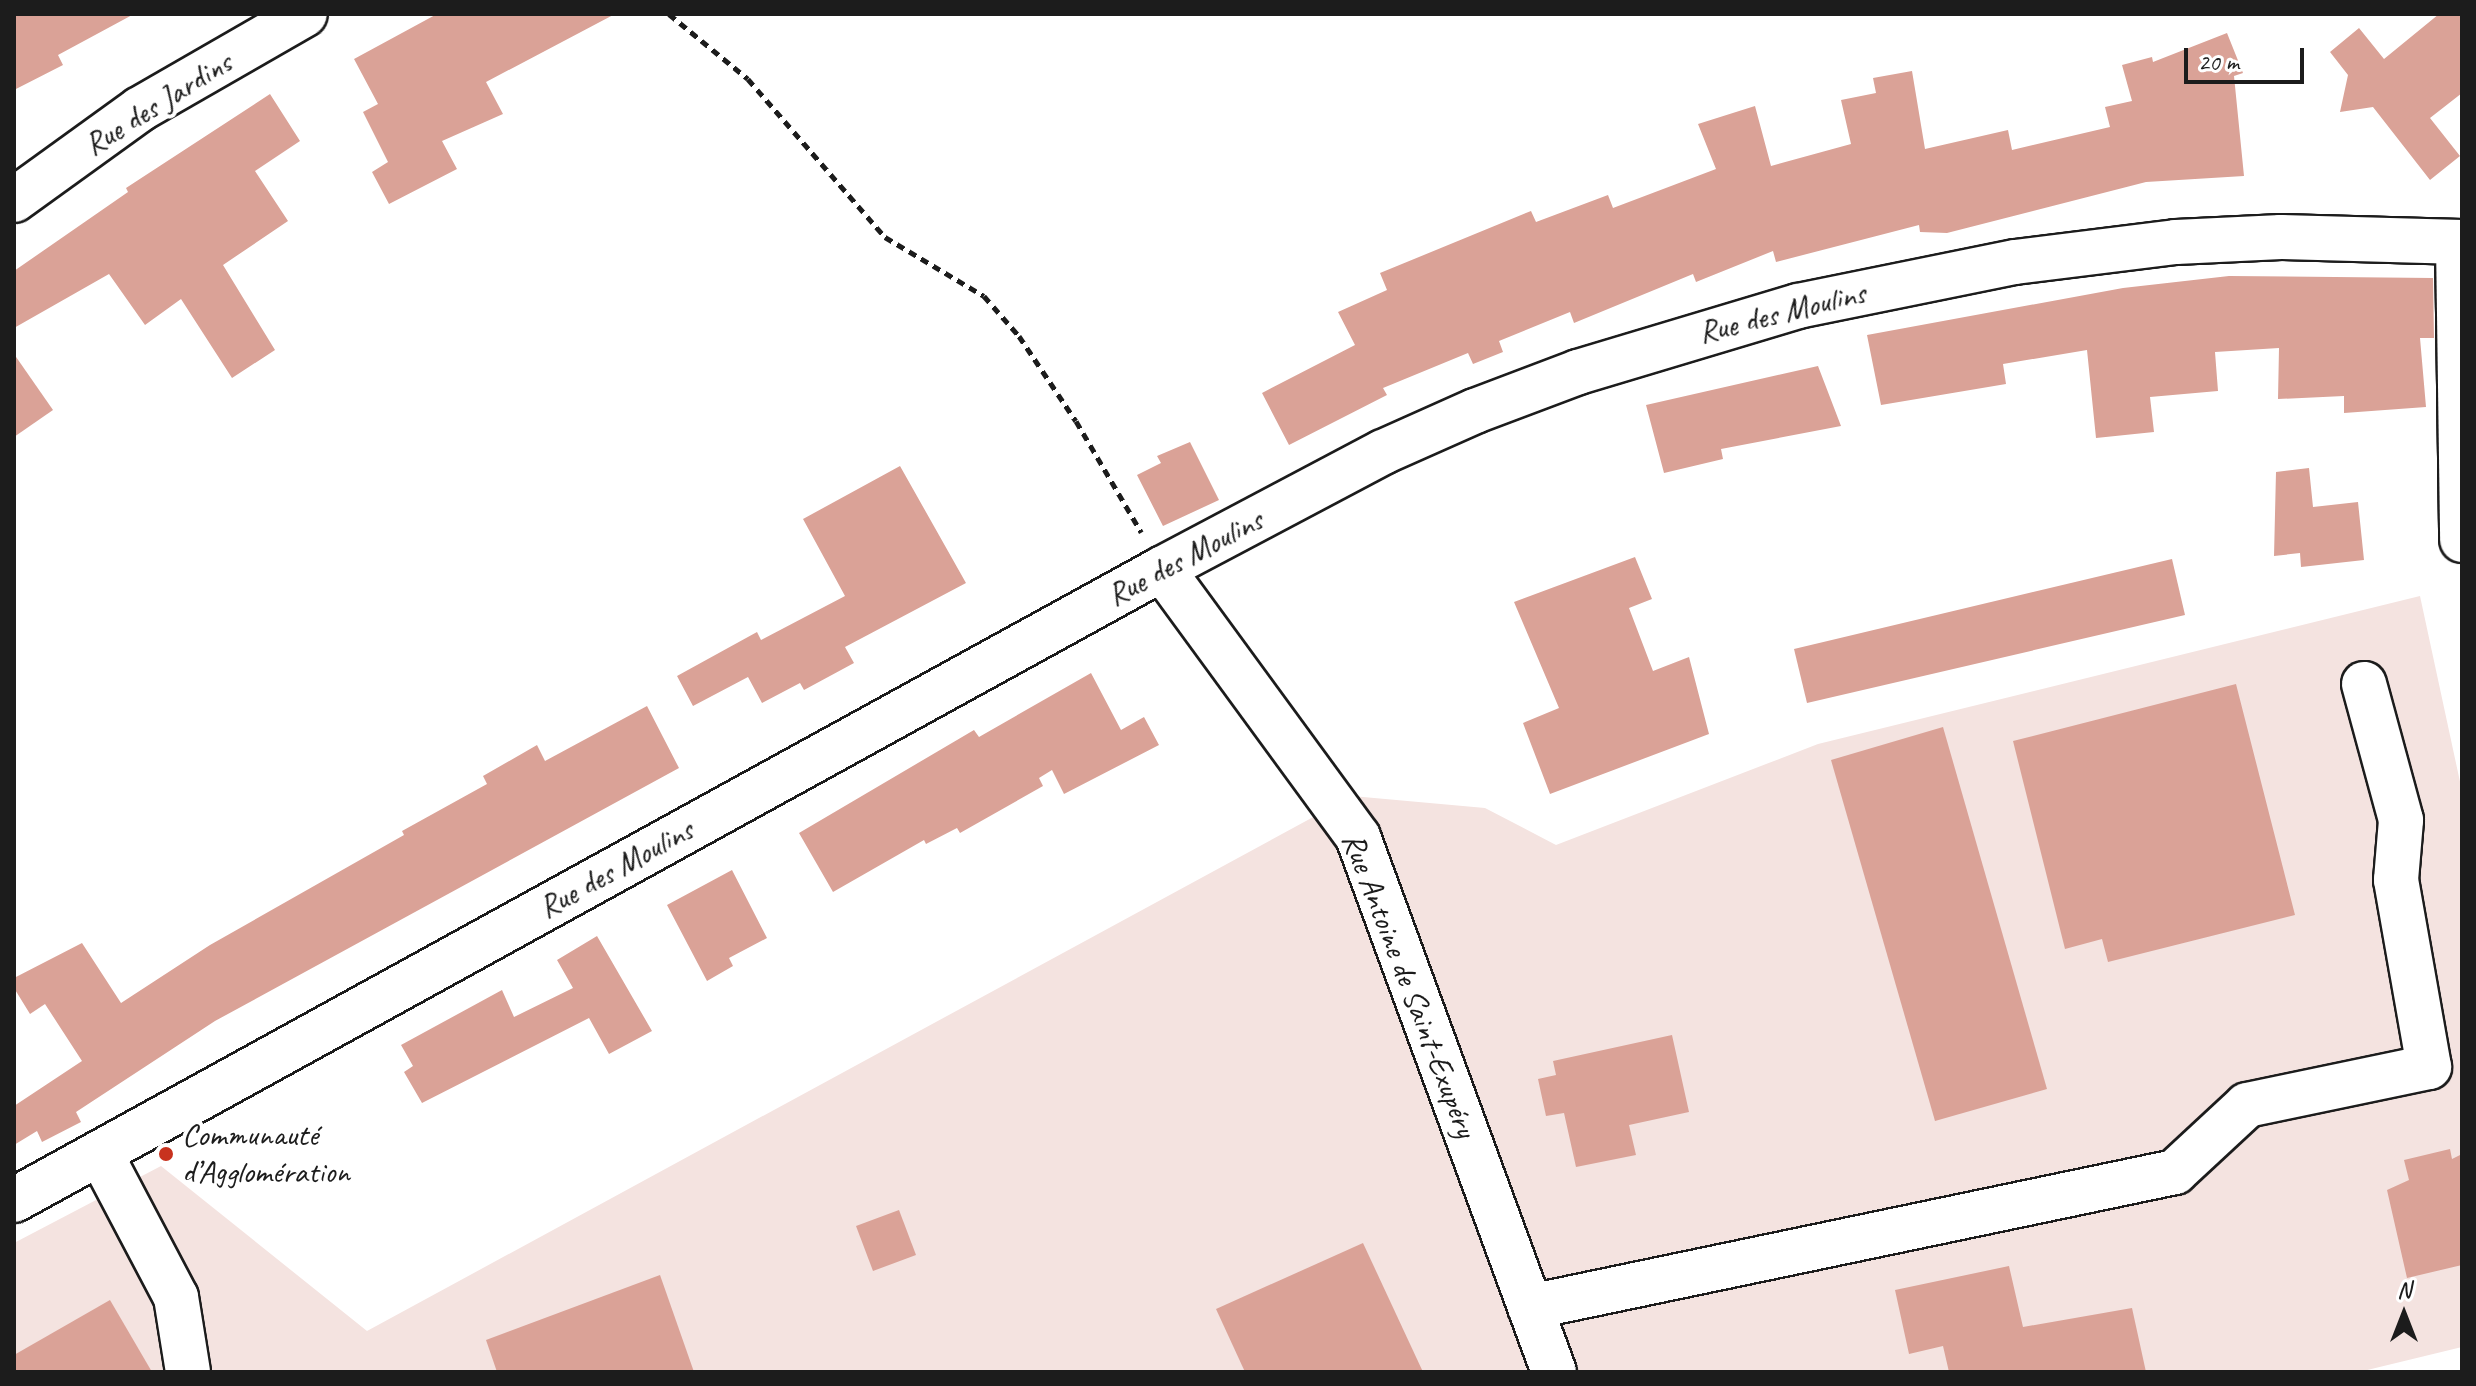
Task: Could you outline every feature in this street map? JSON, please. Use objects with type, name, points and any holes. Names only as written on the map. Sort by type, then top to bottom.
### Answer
[{"type":"main road","name":"Rue des Jardins","points":[[14,200],[140,109],[305,14]]},
{"type":"main road","name":"Rue des Moulins","points":[[14,1200],[1162,569],[1383,452],[1475,411],[1654,347],[1798,306],[2015,262],[2176,242],[2281,237],[2460,242]]},
{"type":"main road","points":[[2460,242],[2462,540]]},
{"type":"main road","name":"Rue Antoine de Saint-Exupéry","points":[[1162,569],[1358,837],[1554,1372]]},
{"type":"main road","points":[[1530,1307],[2175,1172],[2247,1105],[2429,1067],[2396,880],[2401,820],[2364,684]]},
{"type":"main road","points":[[100,1153],[176,1297],[188,1372]]},
{"type":"path","points":[[669,14],[748,79],[885,237],[984,296],[1011,326],[1076,421],[1162,569]]},
{"type":"shaded area","points":[[2420,596],[2462,791],[2462,1347],[2359,1372],[14,1372],[14,1243],[161,1166],[367,1331],[1352,796],[1485,808],[1556,845],[1818,744]]},
{"type":"building","points":[[14,14],[134,14],[58,55],[63,65],[14,90]]},
{"type":"building","points":[[437,14],[615,14],[486,82],[503,114],[442,141],[457,169],[389,204],[372,172],[388,162],[363,112],[378,104],[354,59]]},
{"type":"building","points":[[2439,14],[2462,14],[2462,93],[2430,118],[2460,156],[2430,180],[2373,107],[2340,112],[2348,75],[2330,52],[2359,28],[2384,59]]},
{"type":"building","points":[[2227,33],[2243,73],[2234,76],[2244,176],[2146,182],[1947,233],[1920,232],[1919,225],[1776,262],[1773,251],[1696,282],[1693,274],[1574,323],[1570,312],[1499,341],[1503,352],[1473,364],[1468,353],[1383,388],[1387,395],[1289,445],[1262,393],[1355,345],[1338,312],[1387,290],[1380,273],[1531,211],[1536,222],[1608,195],[1613,208],[1716,169],[1698,124],[1755,106],[1771,166],[1851,144],[1841,100],[1876,93],[1873,78],[1912,71],[1925,149],[2008,130],[2012,150],[2110,127],[2105,107],[2132,101],[2122,65],[2152,57],[2153,62]]},
{"type":"building","points":[[270,94],[300,141],[255,171],[288,221],[223,265],[275,350],[232,378],[181,299],[145,325],[109,274],[14,328],[14,271],[128,192],[126,188]]},
{"type":"building","points":[[2229,276],[2433,278],[2434,338],[2420,338],[2426,407],[2344,413],[2344,396],[2278,399],[2279,348],[2215,352],[2218,391],[2150,397],[2154,432],[2096,438],[2087,350],[2003,364],[2006,384],[1881,405],[1867,335],[2123,288]]},
{"type":"building","points":[[14,354],[53,410],[14,437]]},
{"type":"building","points":[[1818,366],[1841,426],[1721,449],[1723,459],[1664,473],[1646,405]]},
{"type":"building","points":[[1190,442],[1219,500],[1163,526],[1137,475],[1161,463],[1157,456]]},
{"type":"building","points":[[900,466],[966,583],[845,647],[854,663],[804,690],[800,683],[762,703],[748,677],[693,706],[677,676],[757,632],[761,640],[845,596],[803,519]]},
{"type":"building","points":[[2309,468],[2313,507],[2358,502],[2364,560],[2301,567],[2300,553],[2274,556],[2276,472]]},
{"type":"building","points":[[1635,557],[1652,599],[1629,608],[1653,671],[1689,657],[1709,734],[1550,794],[1523,723],[1559,708],[1514,602]]},
{"type":"building","points":[[2172,559],[2185,615],[1807,703],[1794,649]]},
{"type":"building","points":[[1091,673],[1121,730],[1144,717],[1159,745],[1064,794],[1052,770],[1039,778],[1043,786],[960,833],[957,828],[926,844],[924,840],[833,892],[799,833],[974,730],[979,737]]},
{"type":"building","points":[[2236,684],[2295,915],[2108,962],[2102,939],[2065,949],[2013,741]]},
{"type":"building","points":[[647,706],[679,768],[215,1021],[76,1112],[81,1122],[42,1142],[37,1131],[14,1145],[14,1106],[82,1061],[45,1004],[30,1014],[14,988],[14,978],[82,943],[121,1003],[210,945],[487,784],[483,776],[537,745],[545,761]]},
{"type":"building","points":[[1943,727],[2047,1089],[1935,1121],[1831,760]]},
{"type":"building","points":[[732,870],[767,938],[729,958],[733,966],[707,981],[667,905]]},
{"type":"building","points":[[597,936],[652,1031],[609,1054],[589,1018],[422,1103],[404,1072],[413,1066],[401,1045],[502,990],[514,1017],[573,988],[557,960]]},
{"type":"building","points":[[1672,1035],[1689,1112],[1629,1125],[1636,1155],[1576,1167],[1564,1113],[1546,1116],[1538,1079],[1556,1075],[1553,1061]]},
{"type":"building","points":[[2450,1149],[2452,1159],[2462,1154],[2462,1265],[2407,1278],[2387,1190],[2409,1180],[2404,1160]]},
{"type":"building","points":[[899,1210],[916,1255],[873,1271],[856,1226]]},
{"type":"building","points":[[1363,1243],[1423,1372],[1245,1372],[1216,1309]]},
{"type":"building","points":[[2009,1266],[2023,1327],[2132,1308],[2146,1372],[1949,1372],[1943,1346],[1909,1354],[1895,1290]]},
{"type":"building","points":[[660,1275],[694,1372],[497,1372],[486,1340]]},
{"type":"building","points":[[110,1300],[152,1372],[14,1372],[14,1355]]},
{"type":"place","name":"Communauté d’Agglomération","points":[[166,1154]]}]
